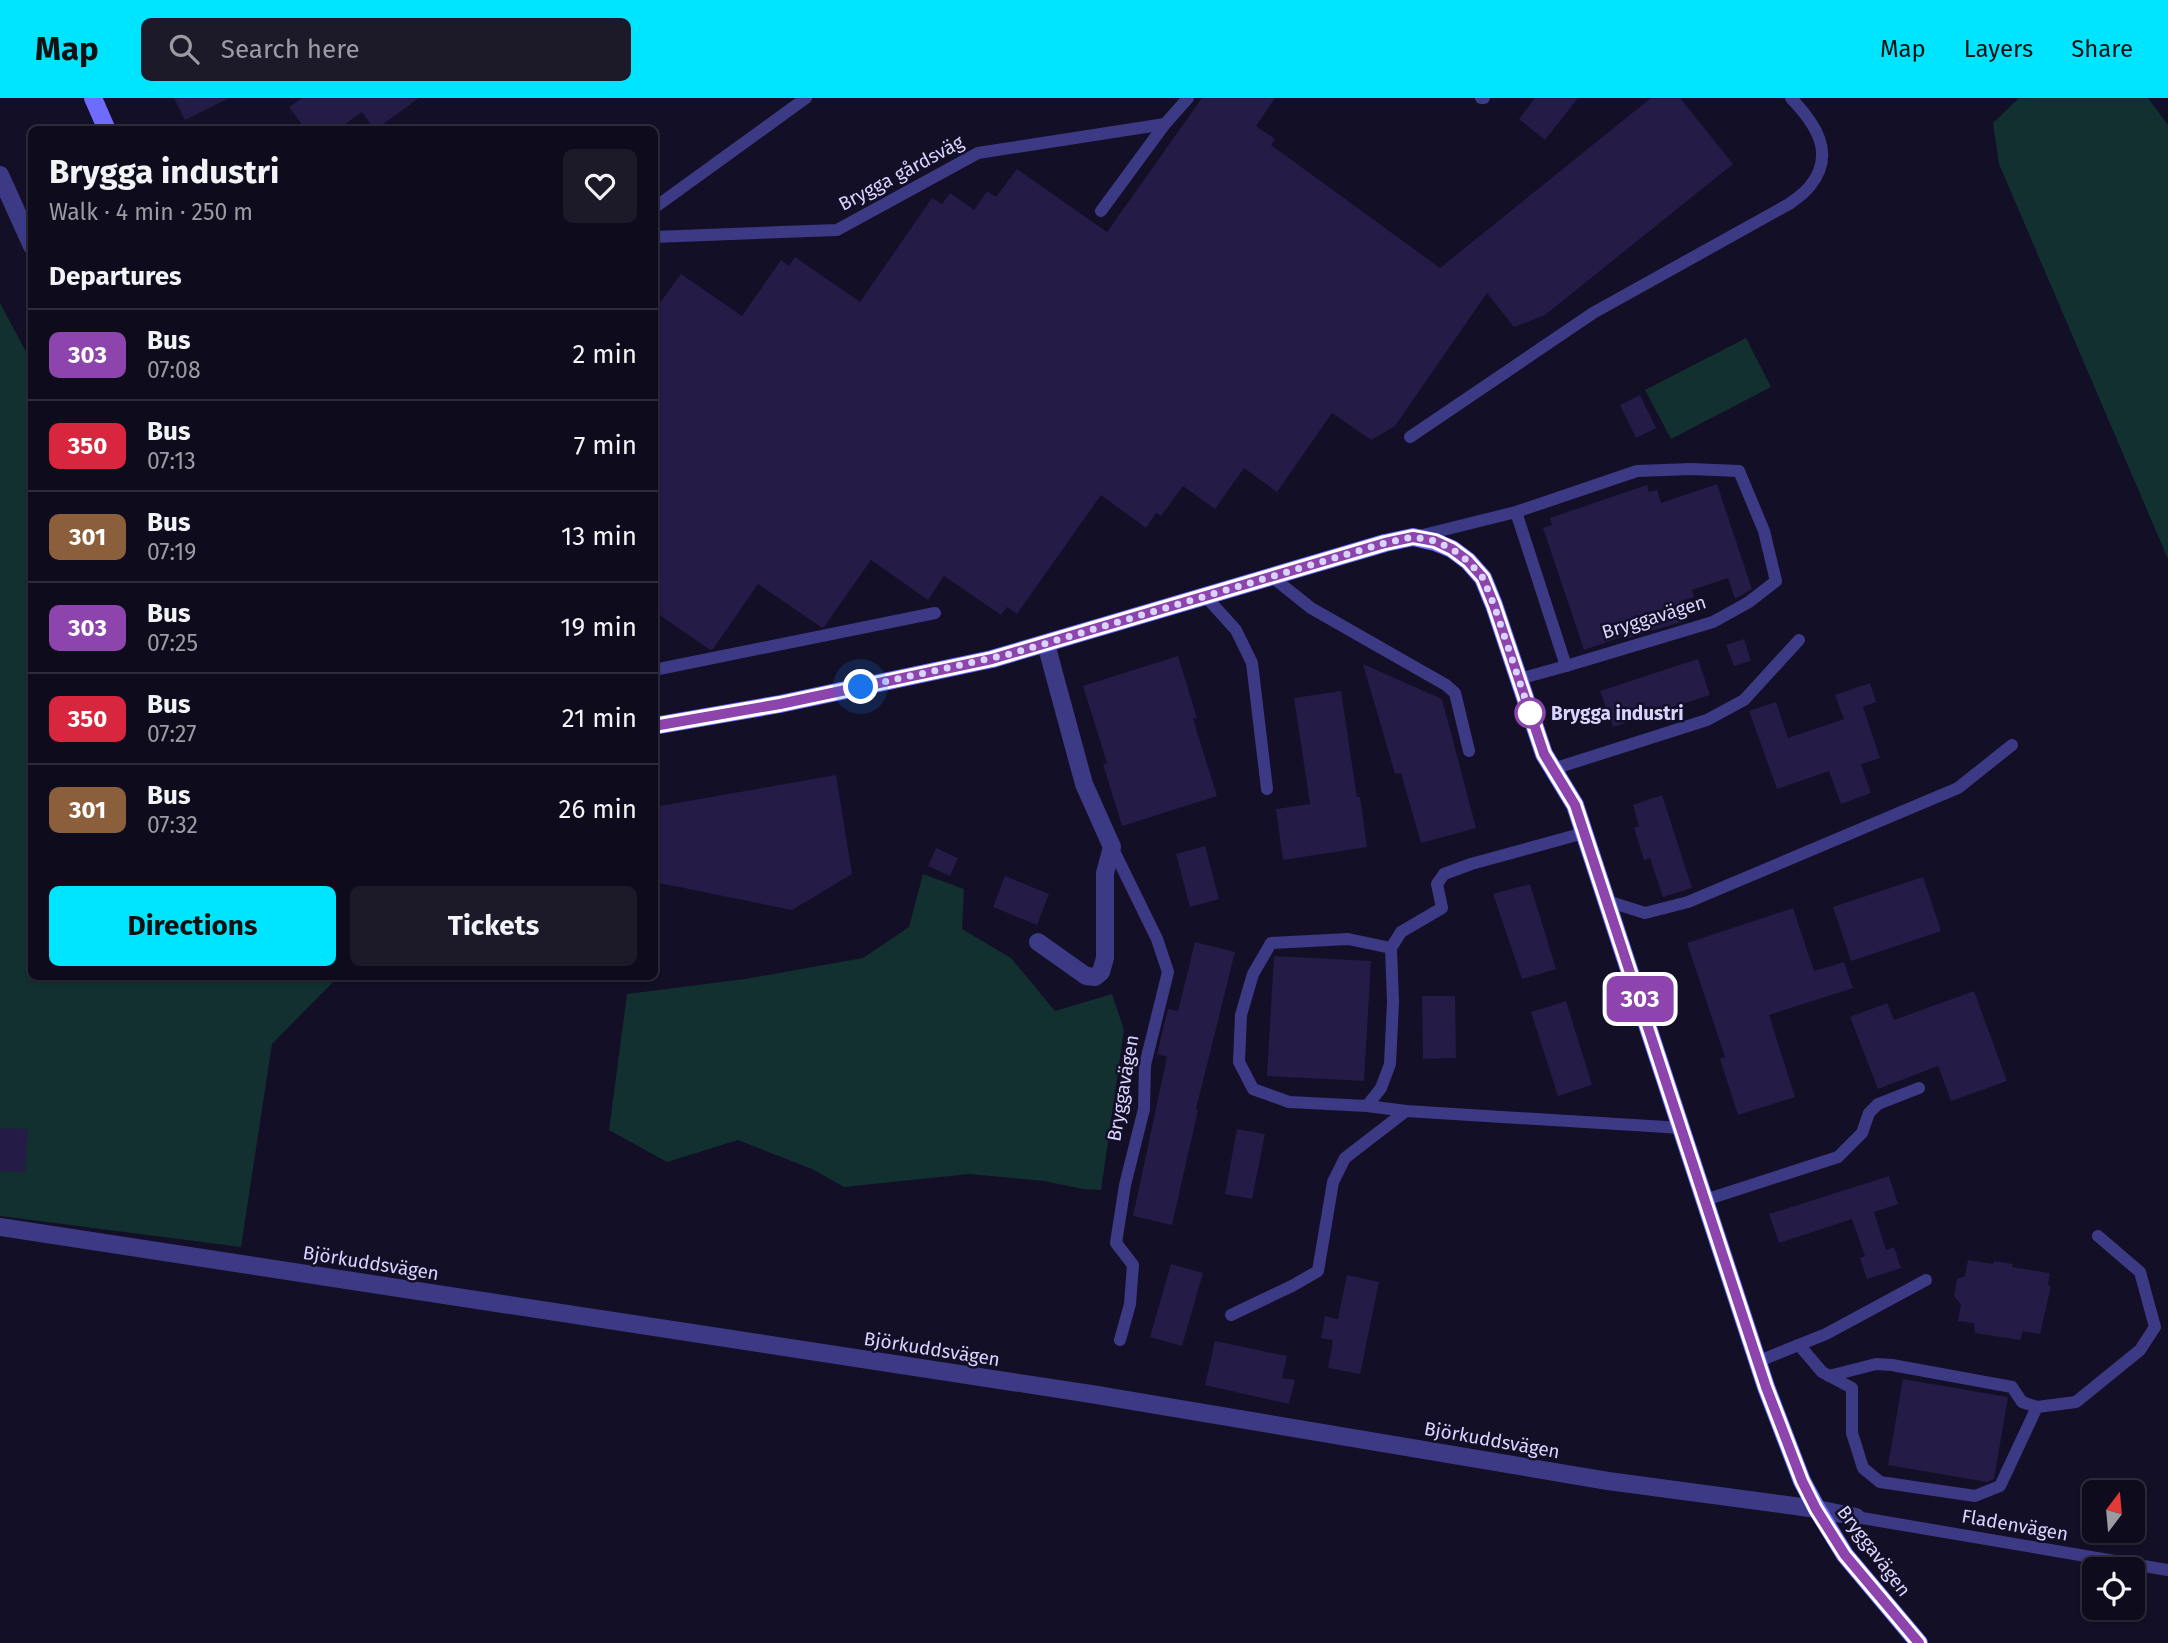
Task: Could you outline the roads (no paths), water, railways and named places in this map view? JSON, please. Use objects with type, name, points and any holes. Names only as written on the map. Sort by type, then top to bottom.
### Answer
[{"type":"main road","points":[[93,98],[105,126]]},
{"type":"main road","name":"Bryggavägen","points":[[658,725],[793,701],[992,659],[1385,543],[1413,537],[1435,541],[1452,549],[1468,561],[1483,578],[1544,754],[1575,805],[1789,1449],[1816,1509],[1845,1555],[1919,1643]]},
{"type":"street","points":[[0,175],[28,237]]},
{"type":"street","name":"Bryggavägen","points":[[1046,644],[1084,784],[1112,847]]},
{"type":"street","points":[[1038,942],[1086,976],[1095,978],[1101,972],[1105,958],[1105,873],[1112,847]]},
{"type":"street","name":"Björkuddsvägen","points":[[0,1227],[1091,1394],[1608,1481],[1816,1509],[1856,1517]]},
{"type":"lane","points":[[658,205],[806,98]]},
{"type":"lane","points":[[1101,211],[1165,124],[1188,98]]},
{"type":"lane","points":[[1410,437],[1593,313],[1789,204],[1810,186],[1822,158],[1821,139],[1812,121],[1791,98]]},
{"type":"lane","name":"Brygga gårdsväg","points":[[658,237],[837,230],[978,153],[1165,124]]},
{"type":"lane","name":"Bryggavägen","points":[[1413,537],[1516,512],[1637,471],[1739,471],[1764,531],[1776,581],[1749,602],[1713,622],[1519,679]]},
{"type":"lane","points":[[1516,512],[1566,666]]},
{"type":"lane","points":[[1272,577],[1311,608],[1446,685],[1455,693],[1469,751]]},
{"type":"lane","points":[[1206,597],[1236,630],[1252,663],[1267,789]]},
{"type":"lane","points":[[658,669],[935,613]]},
{"type":"lane","points":[[1553,769],[1707,720],[1744,700],[1799,640]]},
{"type":"lane","points":[[1607,901],[1646,913],[1688,902],[1958,788],[2012,745]]},
{"type":"lane","points":[[1367,1106],[1381,1088],[1390,1064],[1393,1002],[1391,948],[1401,932],[1443,908],[1437,884],[1444,874],[1584,833]]},
{"type":"lane","name":"Bryggavägen","points":[[1112,847],[1157,939],[1168,972],[1145,1065],[1144,1109],[1125,1185],[1116,1243],[1133,1265],[1130,1304],[1120,1340]]},
{"type":"lane","points":[[1391,948],[1348,939],[1270,943],[1252,974],[1241,1015],[1238,1062],[1253,1089],[1289,1102],[1682,1128]]},
{"type":"lane","points":[[1705,1200],[1839,1157],[1862,1133],[1870,1112],[1878,1104],[1919,1088]]},
{"type":"lane","points":[[1231,1315],[1318,1271],[1333,1182],[1345,1158],[1406,1111]]},
{"type":"lane","points":[[1829,1376],[1876,1364],[1892,1365],[2012,1387],[2021,1402],[2037,1407],[2076,1402],[2140,1350],[2155,1327],[2140,1272],[2098,1236]]},
{"type":"lane","points":[[1759,1361],[1800,1346],[1926,1280]]},
{"type":"lane","points":[[1800,1346],[1822,1372],[1852,1388],[1852,1433],[1863,1468],[1880,1482],[1975,1496],[2000,1486],[2037,1407]]},
{"type":"lane","name":"Fladenvägen","points":[[1856,1517],[2168,1570]]},
{"type":"place","name":"Brygga industri","points":[[1530,713]]}]
